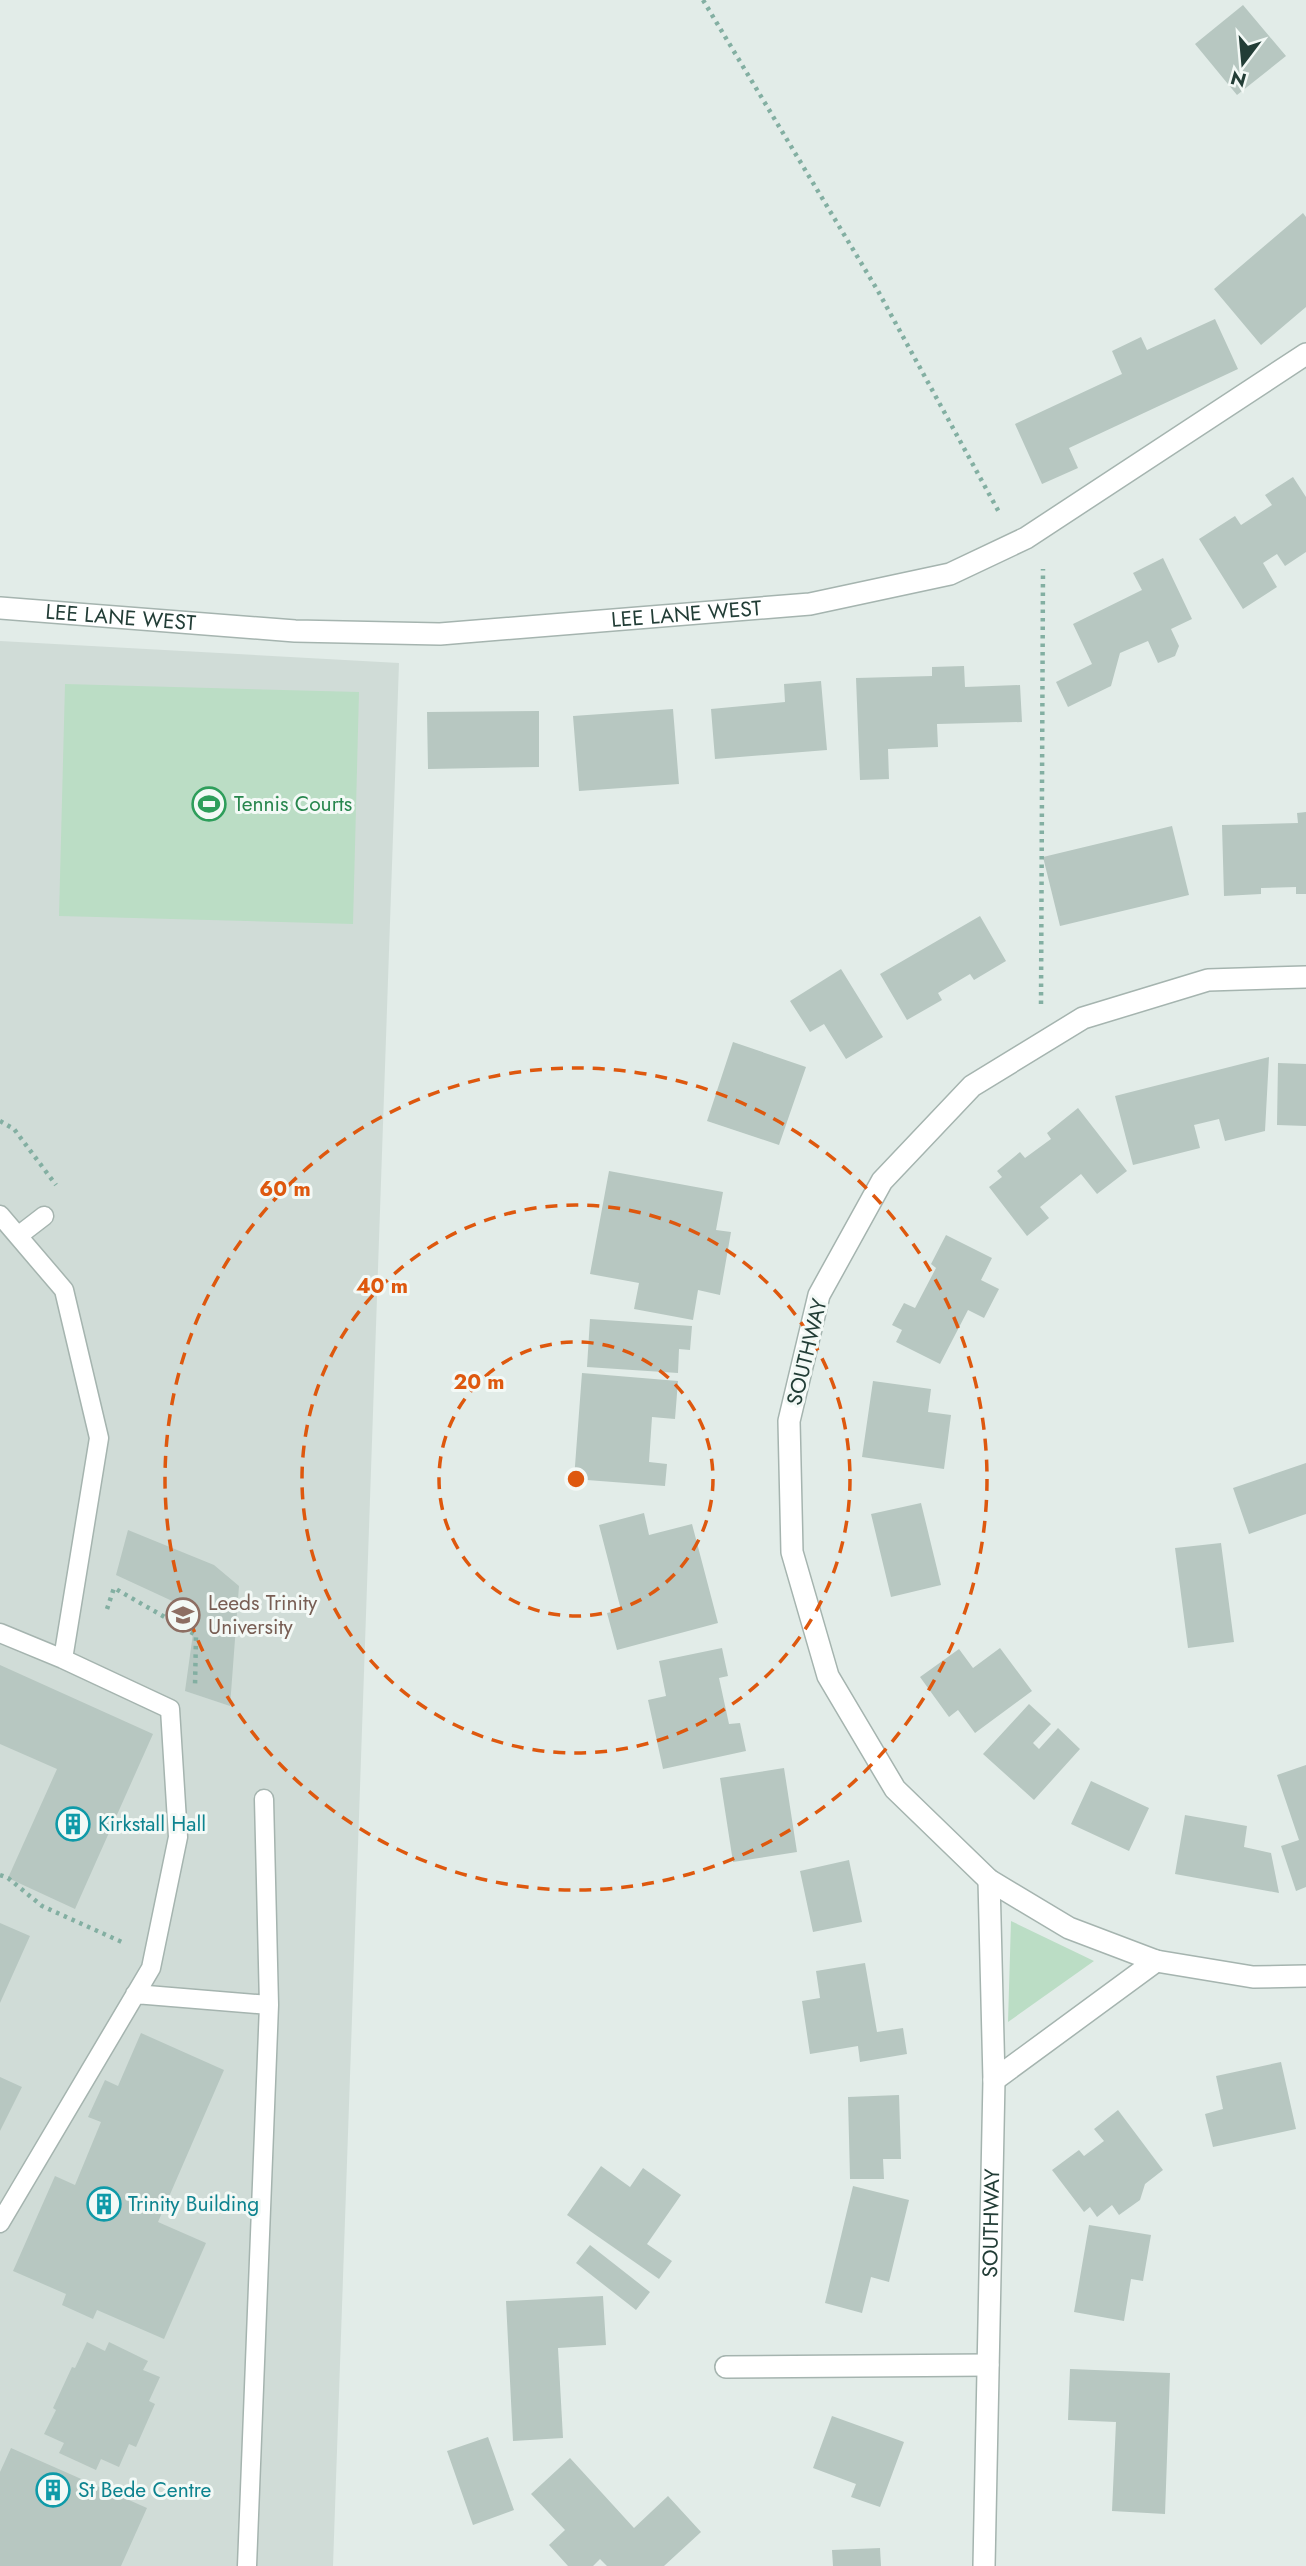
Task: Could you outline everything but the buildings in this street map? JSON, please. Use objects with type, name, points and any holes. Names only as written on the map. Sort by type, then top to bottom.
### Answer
[{"type":"street","name":"LEE LANE WEST","points":[[0,608],[295,631],[440,634],[810,604],[950,574],[1035,532],[1306,354]]},
{"type":"street","name":"SOUTHWAY","points":[[1306,977],[1208,980],[1083,1018],[972,1086],[882,1181],[819,1295],[789,1421],[792,1552],[828,1676],[895,1788],[989,1880],[1069,1928],[1156,1961],[1253,1978],[1306,1976]]},
{"type":"street","name":"SOUTHWAY","points":[[984,2566],[994,2080],[989,1880]]},
{"type":"street","points":[[994,2080],[1156,1961]]},
{"type":"street","points":[[726,2367],[988,2365]]},
{"type":"lane","points":[[0,1215],[64,1290],[99,1438],[63,1659]]},
{"type":"lane","points":[[18,1236],[44,1216]]},
{"type":"lane","points":[[0,1633],[170,1709],[178,1837],[151,1968],[0,2223]]},
{"type":"lane","points":[[247,2566],[269,2005],[264,1799]]},
{"type":"lane","points":[[135,1994],[269,2005]]},
{"type":"path","points":[[703,0],[878,291],[998,512],[1035,532],[1041,1044]]},
{"type":"path","points":[[0,1121],[14,1129],[64,1197],[44,1216]]},
{"type":"path","points":[[106,1611],[114,1588],[196,1635],[195,1690]]},
{"type":"path","points":[[0,1875],[8,1878],[42,1906],[153,1956]]},
{"type":"shaded area","name":"Leeds Trinity University","points":[[0,641],[399,663],[333,2566],[0,2566]]},
{"type":"green space","name":"Tennis Courts","points":[[65,684],[359,692],[353,924],[59,916]]},
{"type":"green space","points":[[1011,1921],[1094,1961],[1008,2022]]},
{"type":"place","name":"Tennis Courts","points":[[209,804]]},
{"type":"place","name":"Leeds Trinity University","points":[[183,1615]]},
{"type":"place","name":"Kirkstall Hall","points":[[73,1824]]},
{"type":"place","name":"Trinity Building","points":[[104,2204]]},
{"type":"place","name":"St Bede Centre","points":[[53,2490]]}]
